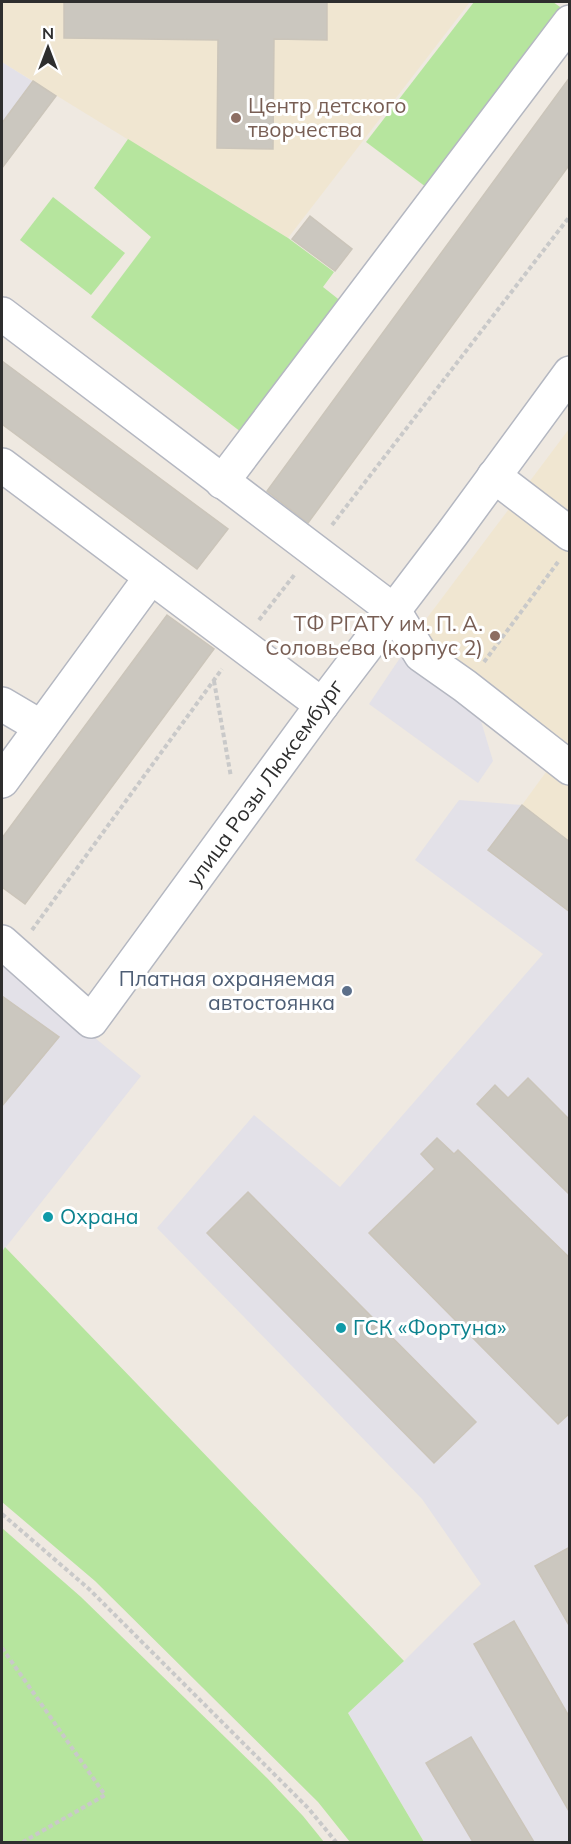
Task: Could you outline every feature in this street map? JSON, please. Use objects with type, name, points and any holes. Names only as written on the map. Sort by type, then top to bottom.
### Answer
[{"type":"street","points":[[222,482],[570,22]]},
{"type":"street","points":[[2,314],[394,611],[420,655],[465,686],[570,768]]},
{"type":"street","name":"улица Розы Люксембург","points":[[8,948],[91,1021],[322,705],[570,373]]},
{"type":"street","points":[[2,465],[322,705]]},
{"type":"street","points":[[494,476],[566,545]]},
{"type":"street","points":[[2,781],[151,577]]},
{"type":"street","points":[[2,704],[40,727]]},
{"type":"path","points":[[8,948],[570,216]]},
{"type":"path","points":[[465,686],[566,545]]},
{"type":"path","points":[[214,680],[238,820]]},
{"type":"path","points":[[2,1514],[89,1589],[309,1809],[336,1842]]},
{"type":"path","points":[[2,1648],[105,1795],[23,1842]]},
{"type":"shaded area","name":"Центр детского творчества","points":[[2,2],[470,2],[288,238],[2,62]]},
{"type":"shaded area","points":[[2,62],[56,96],[2,168]]},
{"type":"shaded area","name":"ТФ РГАТУ им. П. А. Соловьева (корпус 2)","points":[[569,429],[569,842],[522,805],[562,750],[434,652],[421,632],[424,622]]},
{"type":"shaded area","points":[[402,655],[478,711],[493,761],[478,783],[369,704]]},
{"type":"shaded area","points":[[459,800],[522,805],[569,842],[569,1842],[424,1842],[348,1713],[481,1584],[422,1499],[157,1228],[254,1115],[340,1187],[543,954],[415,860]]},
{"type":"shaded area","points":[[2,953],[83,1028],[141,1076],[2,1252],[2,1081],[9,1073],[2,1067]]},
{"type":"green space","points":[[474,2],[553,2],[563,9],[426,187],[366,142]]},
{"type":"green space","points":[[128,139],[288,238],[334,272],[323,287],[342,302],[241,432],[91,317],[151,237],[94,188]]},
{"type":"green space","points":[[53,197],[125,253],[91,295],[20,240]]},
{"type":"green space","points":[[5,1247],[404,1661],[348,1713],[424,1842],[350,1842],[318,1802],[95,1581],[2,1502],[2,1252]]},
{"type":"green space","points":[[2,1528],[81,1597],[268,1779],[324,1842],[2,1842]]},
{"type":"building","points":[[64,2],[327,2],[327,40],[274,39],[273,149],[217,148],[218,40],[64,38]]},
{"type":"building","points":[[570,77],[570,164],[308,523],[267,491]]},
{"type":"building","points":[[33,81],[56,96],[2,168],[2,123]]},
{"type":"building","points":[[310,216],[352,249],[335,271],[292,239]]},
{"type":"building","points":[[2,361],[228,529],[197,569],[2,424]]},
{"type":"building","points":[[167,615],[214,649],[25,904],[2,887],[2,838]]},
{"type":"building","points":[[522,805],[570,842],[570,912],[488,850]]},
{"type":"building","points":[[2,996],[59,1037],[2,1106]]},
{"type":"building","points":[[528,1078],[570,1120],[570,1195],[477,1104],[495,1085],[508,1098]]},
{"type":"building","points":[[437,1138],[454,1154],[458,1150],[570,1258],[570,1413],[558,1424],[369,1233],[435,1169],[421,1154]]},
{"type":"building","name":"ГСК «Фортуна»","points":[[248,1192],[476,1422],[434,1463],[207,1233]]},
{"type":"building","points":[[570,1547],[570,1627],[535,1566]]},
{"type":"building","points":[[514,1621],[570,1718],[570,1813],[474,1644]]},
{"type":"building","points":[[471,1737],[534,1842],[473,1842],[426,1763]]},
{"type":"place","name":"Центр детского творчества","points":[[236,118]]},
{"type":"place","name":"ТФ РГАТУ им. П. А. Соловьева (корпус 2)","points":[[495,636]]},
{"type":"place","name":"Платная охраняемая автостоянка","points":[[347,991]]},
{"type":"place","name":"Охрана","points":[[48,1217]]},
{"type":"place","name":"ГСК «Фортуна»","points":[[341,1328]]}]
